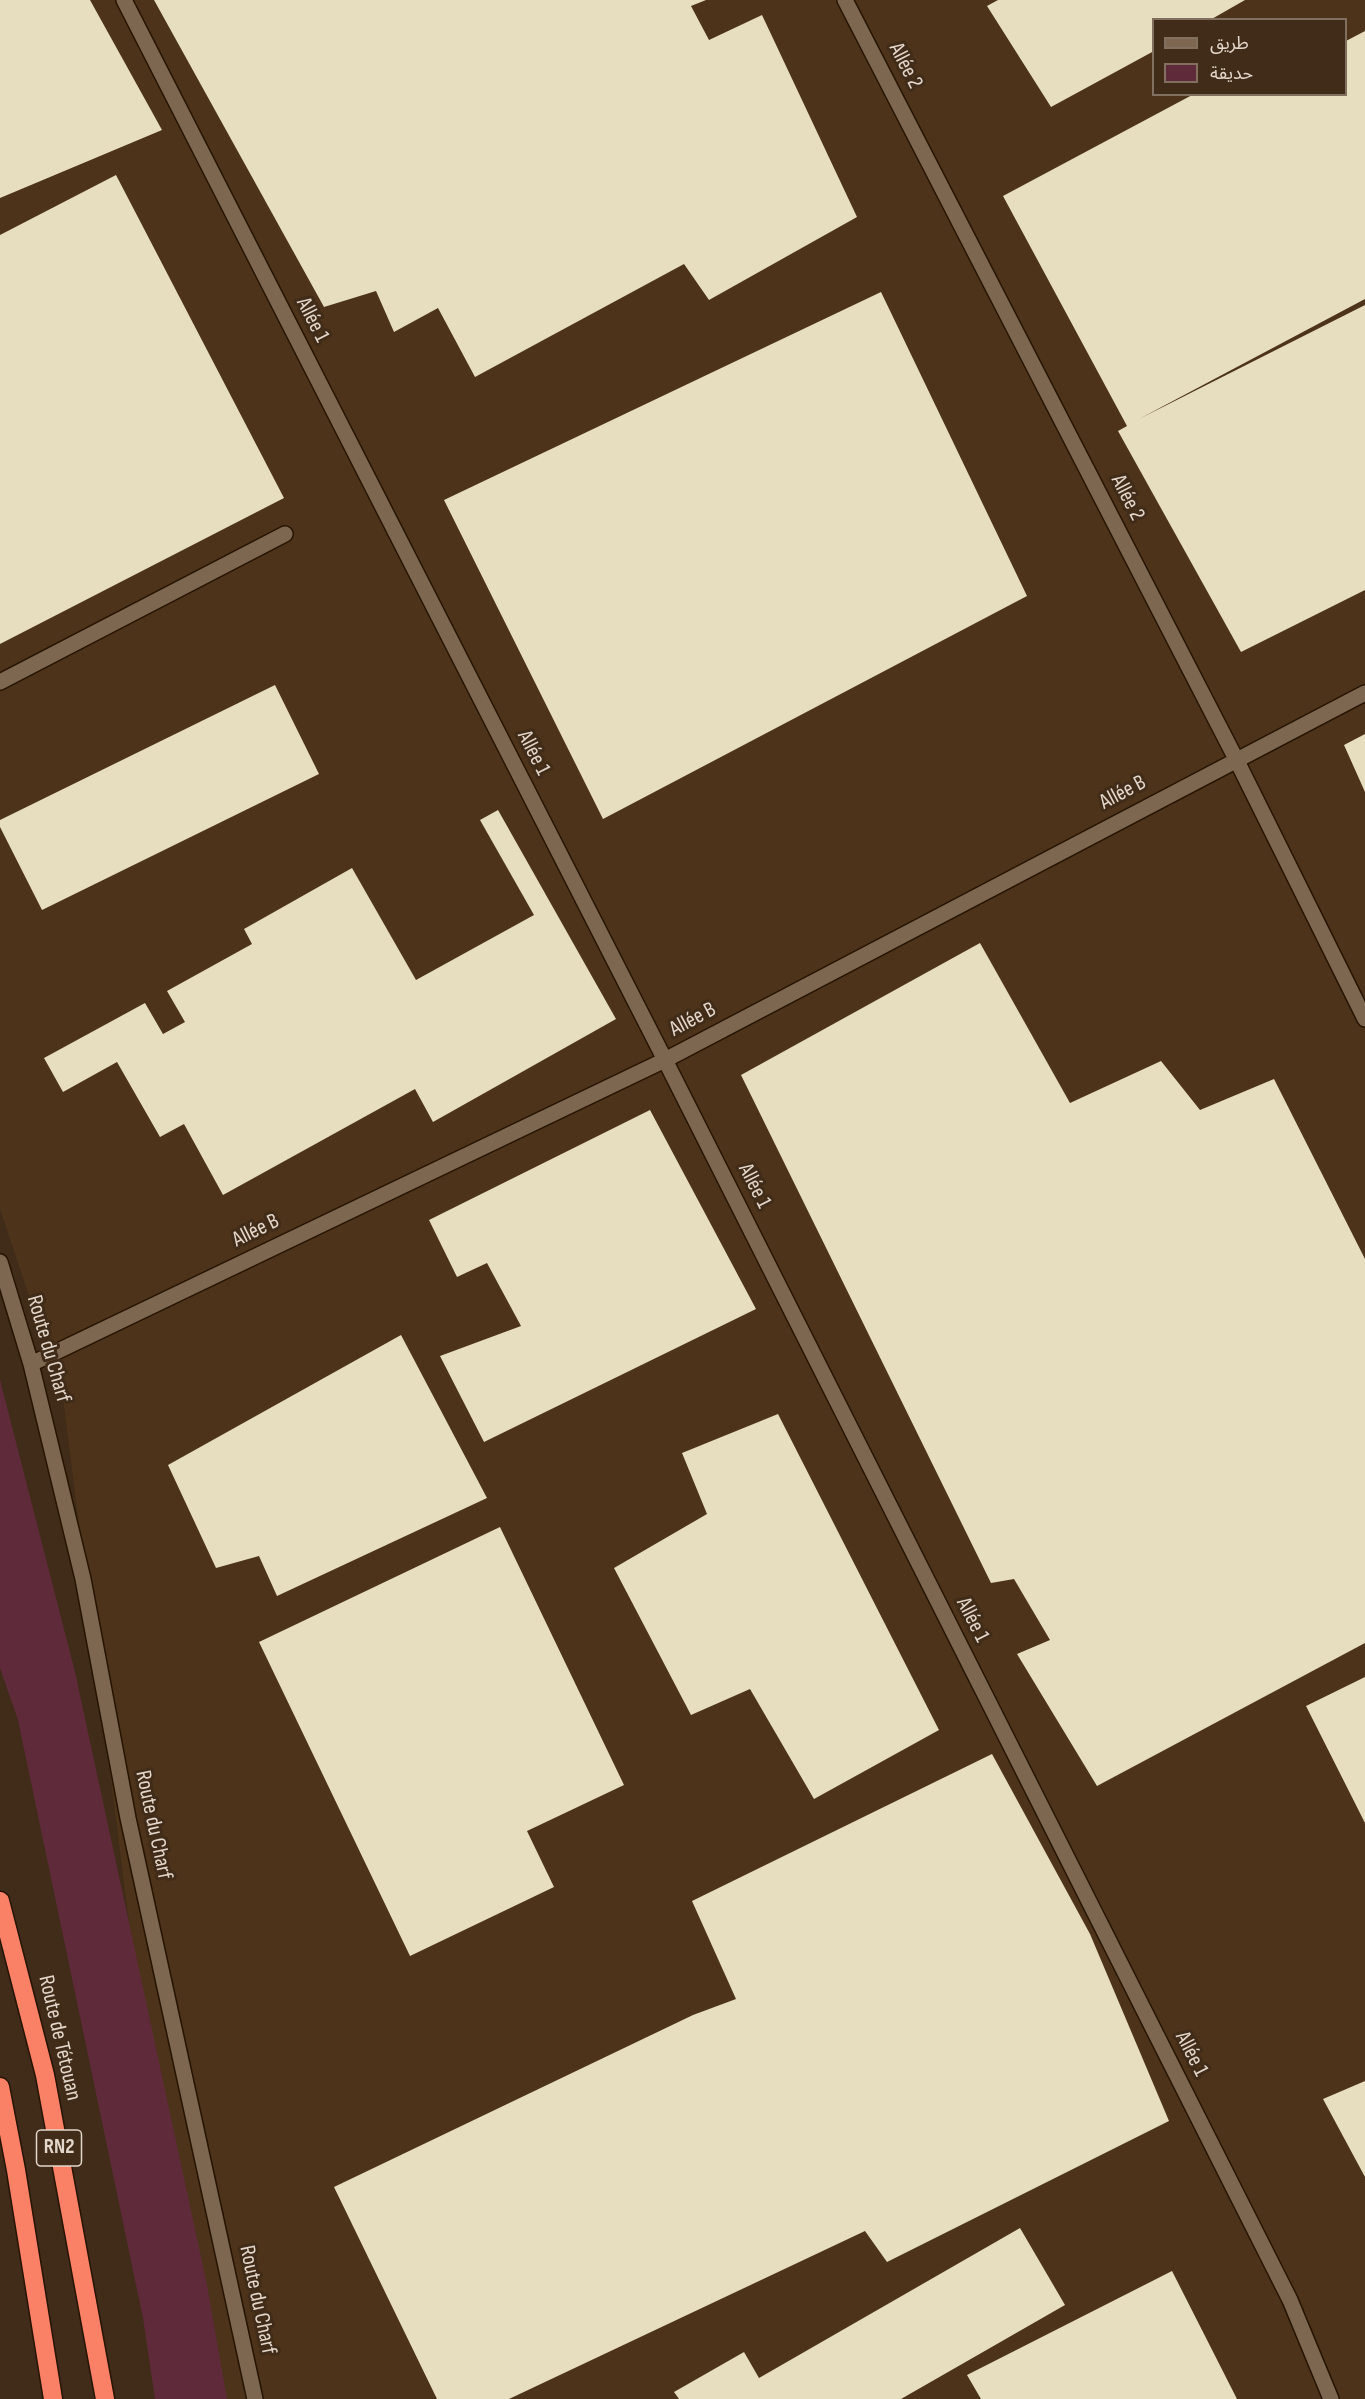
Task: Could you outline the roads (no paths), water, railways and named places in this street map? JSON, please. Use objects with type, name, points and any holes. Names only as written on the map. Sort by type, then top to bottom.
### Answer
[{"type":"highway","name":"Route de Tétouan","points":[[0,1901],[45,2075],[105,2399]]},
{"type":"highway","name":"RN2","points":[[0,2087],[16,2170],[53,2399]]},
{"type":"street","name":"Allée 1","points":[[124,0],[665,1060],[1279,2278],[1331,2399]]},
{"type":"street","name":"Allée 2","points":[[845,0],[1236,759],[1365,1018]]},
{"type":"street","points":[[0,682],[285,534]]},
{"type":"street","name":"Allée B","points":[[31,1364],[665,1060],[1365,693]]},
{"type":"street","name":"Route du Charf","points":[[0,1262],[31,1364],[83,1579],[128,1818],[255,2399]]}]
